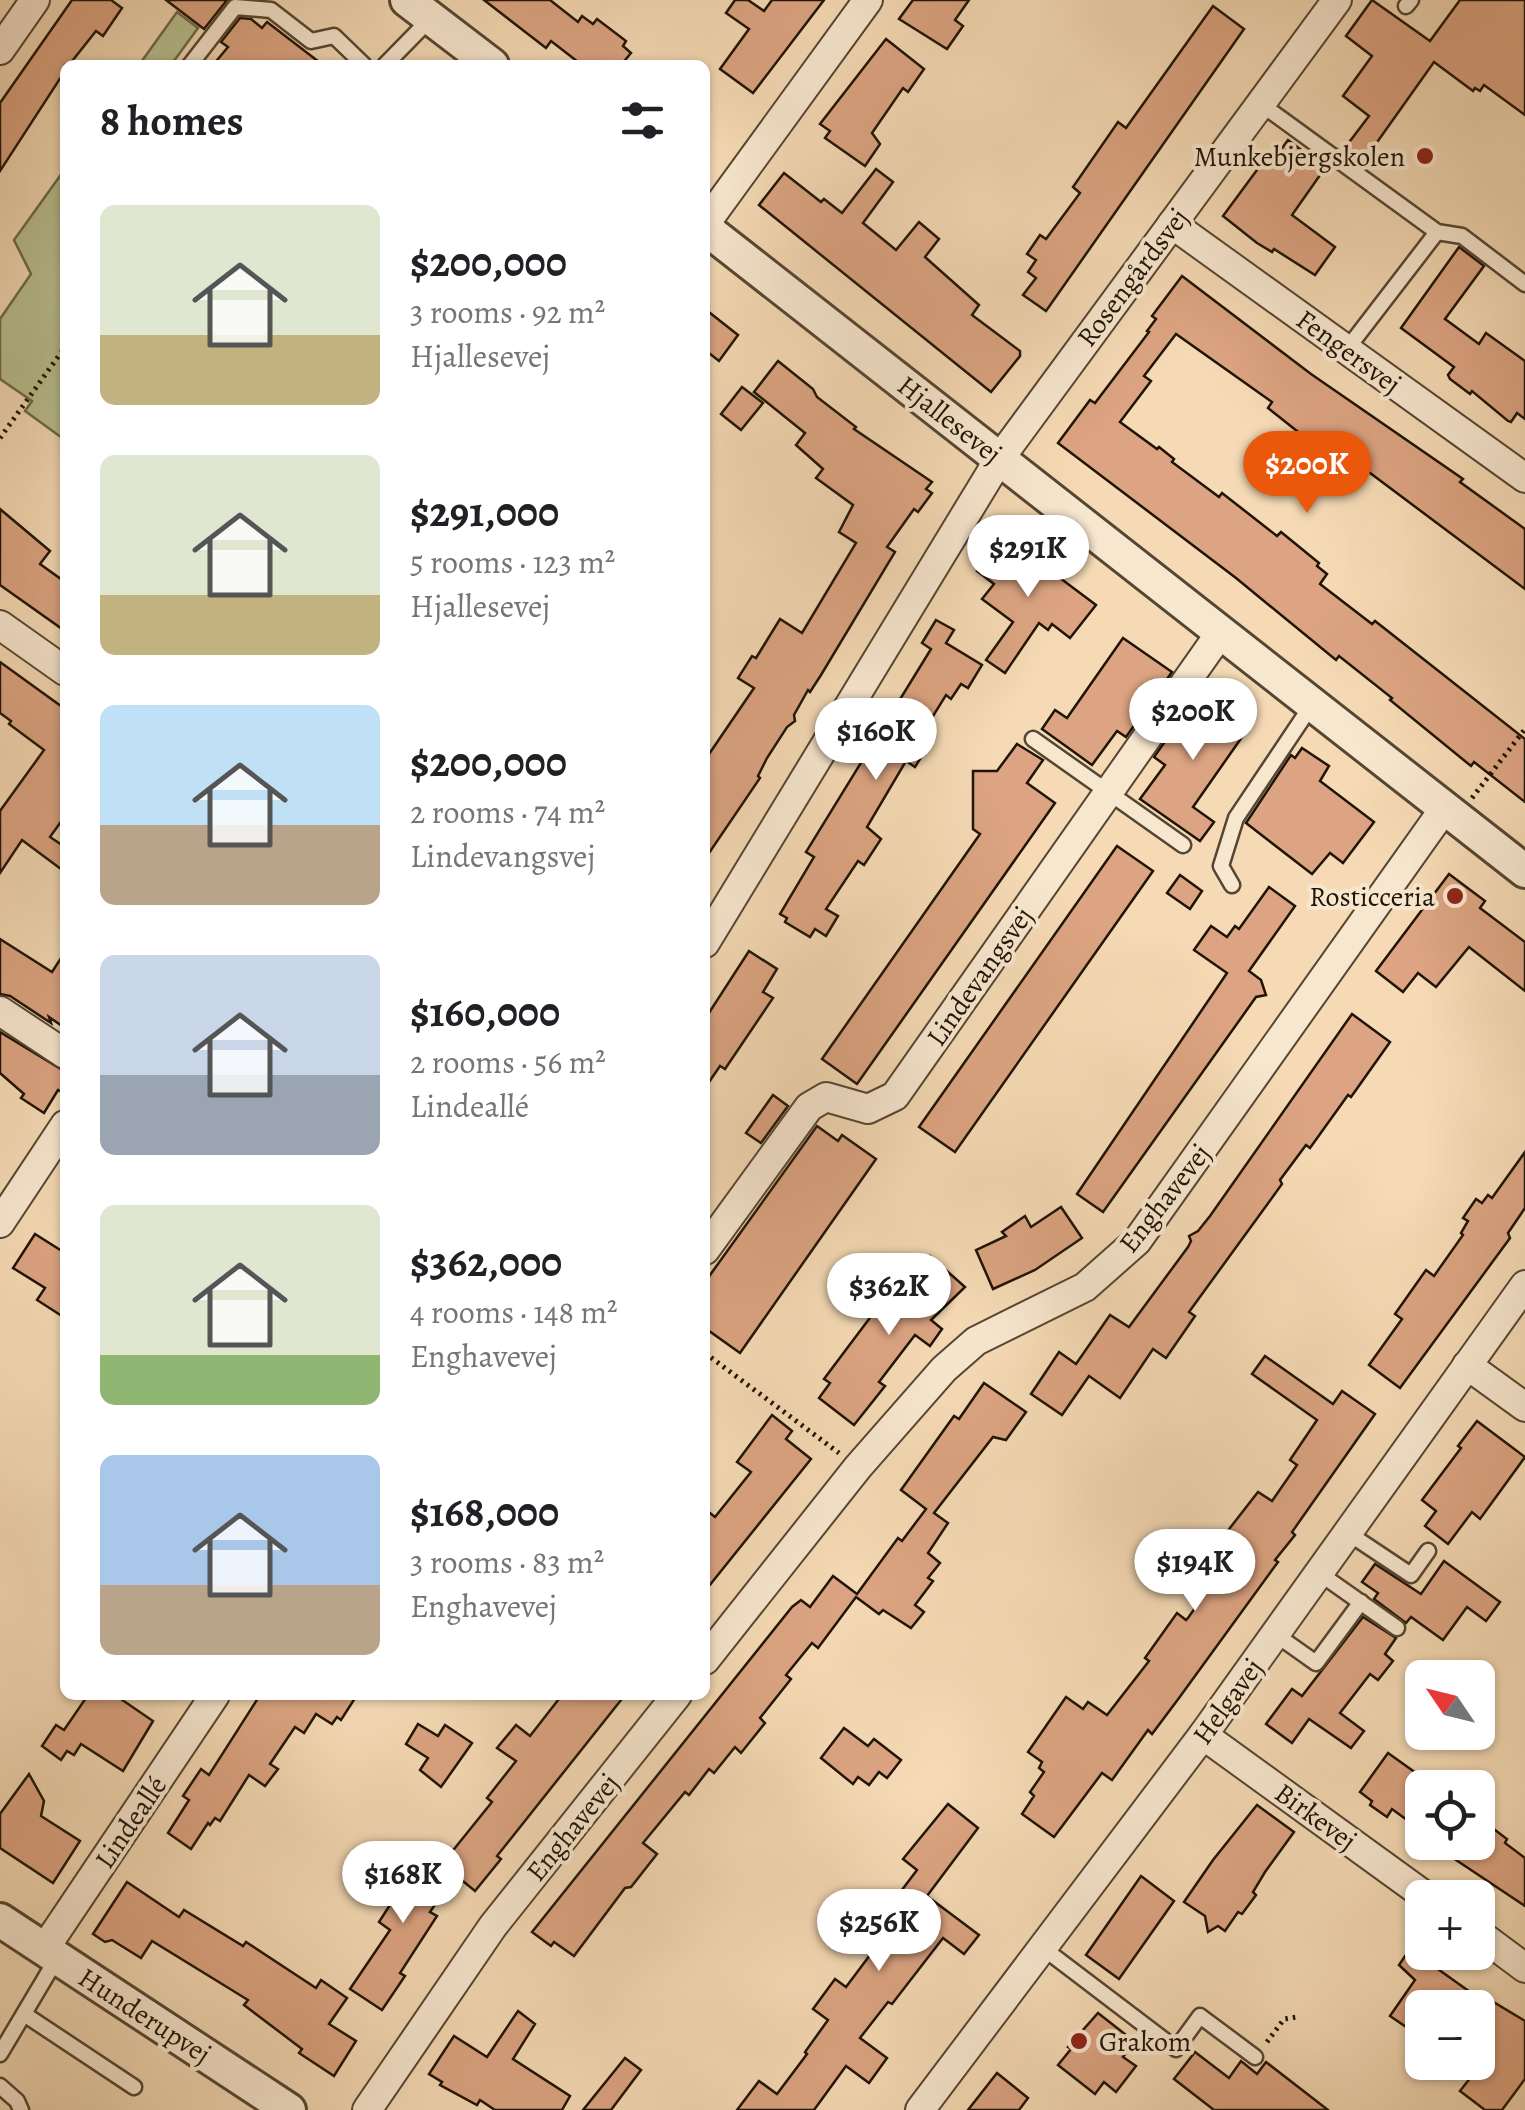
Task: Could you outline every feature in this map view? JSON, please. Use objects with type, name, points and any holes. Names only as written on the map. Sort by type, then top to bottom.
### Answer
[{"type":"street","points":[[0,50],[35,0]]},
{"type":"street","points":[[710,219],[868,0]]},
{"type":"street","name":"Rosengårdsvej","points":[[1000,458],[1336,0]]},
{"type":"street","points":[[418,9],[485,60]]},
{"type":"street","name":"Fengersvej","points":[[1172,224],[1525,478]]},
{"type":"street","name":"Hjallesevej","points":[[710,230],[1525,871]]},
{"type":"street","points":[[710,935],[1000,458]]},
{"type":"street","points":[[0,625],[60,667]]},
{"type":"street","name":"Lindevangsvej","points":[[710,1243],[809,1107],[826,1097],[868,1109],[895,1096],[1219,634]]},
{"type":"street","name":"Enghavevej","points":[[710,1654],[858,1467],[944,1369],[976,1341],[1084,1288],[1137,1241],[1450,814]]},
{"type":"street","points":[[0,1010],[60,1051]]},
{"type":"street","points":[[0,1223],[60,1133]]},
{"type":"street","name":"Helgavej","points":[[920,2110],[1204,1735],[1525,1285]]},
{"type":"street","points":[[1466,1365],[1525,1408]]},
{"type":"street","name":"Lindeallé","points":[[51,1953],[213,1700]]},
{"type":"street","name":"Enghavevej","points":[[368,2110],[493,1926],[673,1700]]},
{"type":"street","name":"Birkevej","points":[[1204,1735],[1405,1881]]},
{"type":"street","name":"Hunderupvej","points":[[0,1920],[289,2110]]},
{"type":"street","points":[[1495,1946],[1525,1968]]},
{"type":"lane","points":[[194,60],[234,7],[271,10],[311,41],[334,36],[359,60]]},
{"type":"lane","points":[[389,60],[418,9]]},
{"type":"lane","points":[[1261,104],[1437,232],[1462,236],[1525,284]]},
{"type":"lane","points":[[1347,349],[1437,232]]},
{"type":"lane","points":[[1232,885],[1221,866],[1236,818],[1311,706]]},
{"type":"lane","points":[[1033,740],[1183,845]]},
{"type":"lane","points":[[1348,1533],[1411,1575],[1428,1551]]},
{"type":"lane","points":[[1319,1573],[1397,1628]]},
{"type":"lane","points":[[1275,1634],[1316,1663],[1360,1602]]},
{"type":"lane","points":[[1043,1948],[1176,2049],[1200,2016],[1255,2058]]},
{"type":"lane","points":[[0,2054],[24,2014],[51,1953]]},
{"type":"lane","points":[[24,2014],[134,2086]]},
{"type":"lane","points":[[0,2086],[21,2110]]},
{"type":"path","points":[[0,438],[60,354]]},
{"type":"path","points":[[1450,814],[1525,729]]},
{"type":"path","points":[[710,1357],[858,1467]]},
{"type":"path","points":[[1255,2058],[1284,2019],[1297,2017]]},
{"type":"green space","points":[[177,12],[198,28],[175,60],[143,60]]},
{"type":"green space","points":[[60,176],[60,436],[25,411],[32,401],[0,379],[0,319],[31,274],[14,240]]},
{"type":"building","points":[[72,0],[111,0],[122,8],[103,36],[96,31],[73,60],[60,60],[60,79],[0,171],[0,103]]},
{"type":"building","points":[[166,0],[227,0],[204,29]]},
{"type":"building","points":[[484,0],[550,0],[578,22],[582,16],[593,24],[597,19],[626,41],[623,46],[631,53],[625,60],[576,60],[551,41],[546,48]]},
{"type":"building","points":[[735,0],[748,0],[764,11],[772,0],[824,0],[753,93],[720,69],[749,29],[726,13]]},
{"type":"building","points":[[913,0],[969,0],[955,20],[963,26],[947,49],[899,19]]},
{"type":"building","points":[[1372,0],[1430,41],[1460,0],[1525,0],[1525,115],[1484,85],[1480,91],[1473,91],[1434,62],[1363,162],[1344,149],[1369,116],[1343,96],[1372,56],[1346,36]]},
{"type":"building","points":[[1213,6],[1244,29],[1046,311],[1023,295],[1036,278],[1028,272],[1036,260],[1027,254],[1040,235],[1046,239],[1080,193],[1073,187],[1118,122],[1126,128]]},
{"type":"building","points":[[240,18],[251,19],[262,28],[267,22],[316,60],[217,60],[228,47],[221,42]]},
{"type":"building","points":[[886,39],[924,69],[908,92],[903,88],[872,133],[880,144],[865,166],[825,138],[830,131],[820,124]]},
{"type":"building","points":[[1288,140],[1325,168],[1292,215],[1335,247],[1315,275],[1257,243],[1223,216],[1271,151],[1277,155]]},
{"type":"building","points":[[876,169],[893,182],[863,223],[896,250],[919,222],[939,239],[925,257],[979,305],[972,315],[1020,351],[991,392],[759,205],[784,173],[842,213]]},
{"type":"building","points":[[1459,247],[1484,266],[1445,319],[1479,344],[1486,333],[1525,361],[1525,419],[1517,413],[1508,421],[1472,391],[1470,394],[1450,379],[1448,375],[1454,367],[1401,328]]},
{"type":"building","points":[[1182,276],[1311,374],[1463,479],[1460,482],[1525,529],[1525,589],[1338,449],[1332,448],[1328,454],[1307,439],[1268,408],[1272,402],[1176,334],[1144,376],[1151,381],[1120,422],[1159,447],[1174,459],[1172,462],[1219,497],[1222,493],[1277,536],[1281,532],[1319,563],[1317,566],[1327,574],[1320,584],[1372,624],[1375,621],[1525,739],[1525,802],[1474,762],[1471,766],[1339,656],[1336,660],[1236,578],[1058,443],[1090,400],[1095,403],[1149,332],[1156,319],[1152,316]]},
{"type":"building","points":[[710,313],[738,335],[719,361],[710,354]]},
{"type":"building","points":[[778,361],[854,429],[932,482],[926,489],[932,493],[918,512],[914,509],[887,547],[895,552],[808,690],[794,715],[795,721],[767,758],[760,778],[710,852],[710,753],[754,688],[738,678],[752,656],[756,658],[780,619],[802,633],[856,543],[839,532],[853,505],[816,478],[823,469],[796,445],[805,433],[754,392]]},
{"type":"building","points":[[742,387],[763,403],[741,430],[721,414]]},
{"type":"building","points":[[0,509],[50,551],[40,564],[60,578],[60,627],[0,585]]},
{"type":"building","points":[[1004,536],[1096,605],[1070,638],[1052,624],[1048,630],[1039,623],[1005,673],[986,660],[1013,622],[982,599],[994,584],[977,571]]},
{"type":"building","points":[[936,620],[954,630],[946,643],[982,665],[968,688],[961,684],[951,699],[946,695],[923,732],[933,738],[915,767],[906,761],[867,827],[881,839],[864,865],[858,861],[826,909],[838,916],[826,936],[815,929],[810,937],[785,922],[787,918],[780,914],[814,857],[806,852],[931,649],[922,643]]},
{"type":"building","points":[[1123,638],[1172,672],[1126,737],[1117,731],[1092,765],[1042,729],[1055,710],[1067,718]]},
{"type":"building","points":[[0,662],[60,705],[60,823],[50,837],[60,844],[60,868],[22,840],[0,873],[0,811],[44,750],[0,713]]},
{"type":"building","points":[[1200,692],[1249,727],[1193,807],[1214,822],[1200,841],[1140,799],[1165,765],[1154,757]]},
{"type":"building","points":[[1017,744],[1043,760],[1027,783],[1055,803],[857,1084],[822,1059],[980,834],[973,829],[973,771],[997,771]]},
{"type":"building","points":[[1302,748],[1329,766],[1320,781],[1374,822],[1343,863],[1330,853],[1312,874],[1246,823],[1291,755],[1295,758]]},
{"type":"building","points":[[1117,846],[1153,871],[955,1152],[919,1127]]},
{"type":"building","points":[[1449,874],[1485,901],[1480,908],[1525,942],[1525,991],[1469,947],[1436,987],[1418,973],[1403,992],[1376,971]]},
{"type":"building","points":[[1180,875],[1202,891],[1190,909],[1167,893]]},
{"type":"building","points":[[1269,887],[1295,906],[1249,971],[1261,980],[1266,995],[1256,997],[1103,1212],[1077,1194],[1227,973],[1194,950],[1211,926],[1227,937],[1235,926],[1239,929]]},
{"type":"building","points":[[0,939],[52,972],[60,960],[60,1025],[0,994]]},
{"type":"building","points":[[749,951],[777,969],[763,992],[773,998],[725,1069],[720,1066],[710,1081],[710,1011]]},
{"type":"building","points":[[1352,1014],[1390,1042],[1351,1097],[1348,1095],[1310,1148],[1306,1145],[1280,1180],[1282,1184],[1189,1312],[1195,1316],[1166,1358],[1153,1349],[1120,1398],[1089,1376],[1062,1415],[1031,1394],[1059,1352],[1076,1364],[1110,1315],[1129,1327],[1188,1247],[1189,1236],[1210,1216]]},
{"type":"building","points":[[0,1032],[60,1069],[60,1091],[44,1113],[21,1098],[24,1094],[0,1073]]},
{"type":"building","points":[[773,1095],[788,1106],[761,1143],[746,1133]]},
{"type":"building","points":[[817,1126],[838,1141],[842,1135],[876,1159],[740,1353],[710,1332],[710,1275]]},
{"type":"building","points":[[1525,1152],[1525,1208],[1508,1233],[1510,1238],[1400,1388],[1369,1365],[1402,1319],[1395,1314],[1426,1270],[1434,1276],[1463,1235],[1468,1221],[1463,1218],[1476,1199],[1482,1203],[1488,1195],[1492,1198]]},
{"type":"building","points":[[1061,1207],[1082,1238],[1035,1270],[993,1289],[976,1250],[1006,1236],[1002,1232],[1025,1216],[1031,1227]]},
{"type":"building","points":[[35,1234],[60,1250],[60,1315],[37,1300],[45,1288],[13,1268]]},
{"type":"building","points":[[930,1256],[965,1287],[931,1320],[942,1329],[930,1346],[915,1335],[879,1382],[885,1386],[854,1425],[819,1398],[830,1383],[824,1379],[887,1295]]},
{"type":"building","points":[[1265,1356],[1333,1404],[1342,1391],[1375,1414],[1292,1532],[1295,1535],[1275,1560],[1278,1562],[1152,1734],[1148,1730],[1112,1780],[1102,1773],[1054,1837],[1022,1814],[1034,1796],[1030,1792],[1044,1772],[1039,1768],[1042,1762],[1028,1752],[1066,1697],[1083,1709],[1088,1702],[1107,1715],[1149,1661],[1145,1658],[1177,1613],[1186,1620],[1218,1575],[1209,1569],[1218,1556],[1212,1551],[1258,1492],[1272,1501],[1297,1465],[1290,1460],[1317,1420],[1252,1374]]},
{"type":"building","points":[[984,1383],[1026,1412],[1006,1440],[993,1437],[934,1513],[948,1523],[928,1553],[940,1563],[928,1578],[933,1581],[915,1605],[924,1612],[911,1628],[883,1610],[879,1614],[856,1597],[818,1648],[812,1643],[786,1675],[791,1679],[760,1718],[765,1723],[741,1753],[735,1747],[714,1773],[709,1769],[643,1843],[657,1854],[631,1887],[625,1888],[574,1956],[532,1932],[792,1607],[801,1600],[810,1607],[833,1576],[857,1594],[898,1538],[902,1541],[926,1509],[901,1490],[954,1416],[959,1419]]},
{"type":"building","points":[[772,1415],[792,1431],[786,1439],[811,1459],[710,1585],[710,1513],[715,1517],[751,1472],[737,1462]]},
{"type":"building","points":[[1477,1421],[1525,1457],[1480,1519],[1472,1512],[1448,1544],[1425,1526],[1436,1511],[1422,1500]]},
{"type":"building","points":[[1444,1561],[1500,1602],[1486,1621],[1467,1607],[1443,1640],[1411,1617],[1406,1623],[1374,1599],[1378,1593],[1362,1582],[1375,1564],[1421,1594]]},
{"type":"building","points":[[1363,1617],[1396,1638],[1385,1654],[1393,1661],[1378,1680],[1370,1674],[1340,1713],[1364,1731],[1351,1748],[1309,1719],[1292,1743],[1266,1724],[1292,1689],[1302,1696]]},
{"type":"building","points":[[85,1700],[122,1700],[153,1721],[123,1771],[81,1744],[74,1755],[67,1751],[61,1760],[42,1746],[56,1725],[64,1730]]},
{"type":"building","points":[[257,1700],[354,1700],[341,1720],[337,1717],[332,1724],[316,1714],[304,1733],[295,1727],[270,1764],[278,1769],[265,1786],[249,1775],[220,1821],[215,1818],[208,1823],[191,1849],[168,1833],[189,1800],[183,1796],[201,1769],[209,1775]]},
{"type":"building","points":[[558,1700],[621,1700],[497,1856],[501,1859],[475,1891],[442,1864],[492,1802],[487,1798],[516,1761],[497,1748],[516,1725],[530,1736]]},
{"type":"building","points":[[418,1724],[438,1736],[445,1725],[472,1743],[441,1787],[420,1770],[428,1758],[406,1744]]},
{"type":"building","points":[[844,1728],[868,1746],[874,1739],[901,1760],[887,1778],[879,1772],[869,1785],[858,1777],[853,1784],[821,1758]]},
{"type":"building","points":[[1388,1753],[1412,1770],[1405,1770],[1405,1819],[1392,1809],[1387,1817],[1360,1792]]},
{"type":"building","points":[[29,1774],[44,1801],[41,1816],[80,1841],[53,1883],[0,1848],[0,1814]]},
{"type":"building","points":[[948,1804],[978,1828],[927,1896],[979,1935],[964,1954],[943,1938],[860,2038],[887,2058],[869,2083],[846,2066],[814,2110],[737,2110],[759,2081],[777,2094],[807,2054],[828,2020],[813,2009],[835,1979],[846,1987],[891,1927],[880,1919],[917,1870],[903,1859]]},
{"type":"building","points":[[1257,1805],[1294,1832],[1265,1872],[1253,1892],[1256,1895],[1242,1914],[1238,1912],[1225,1931],[1218,1926],[1208,1932],[1205,1916],[1184,1902]]},
{"type":"building","points":[[1495,1830],[1525,1858],[1525,1906],[1495,1886],[1495,1880],[1486,1880],[1456,1860],[1495,1860]]},
{"type":"building","points":[[419,1850],[454,1876],[430,1912],[437,1916],[400,1973],[405,1976],[382,2010],[350,1989],[390,1930],[379,1922],[399,1891],[384,1882],[396,1862],[405,1868]]},
{"type":"building","points":[[1141,1876],[1174,1901],[1119,1979],[1086,1955]]},
{"type":"building","points":[[127,1882],[179,1917],[184,1910],[243,1946],[246,1942],[316,1988],[321,1980],[347,1998],[329,2024],[356,2041],[334,2076],[299,2053],[302,2049],[244,2005],[248,2000],[152,1941],[141,1958],[112,1940],[105,1942],[93,1934]]},
{"type":"building","points":[[1405,1956],[1405,1970],[1439,1970],[1467,1990],[1408,1990],[1415,1980],[1399,1965]]},
{"type":"building","points":[[1405,1994],[1405,2026],[1390,2016]]},
{"type":"building","points":[[1495,2003],[1525,2021],[1525,2079],[1502,2110],[1485,2110],[1460,2091],[1469,2080],[1495,2080]]},
{"type":"building","points":[[518,2011],[535,2024],[513,2059],[570,2096],[562,2110],[495,2110],[440,2085],[442,2082],[429,2074],[454,2036],[487,2057]]},
{"type":"building","points":[[1098,2013],[1135,2042],[1123,2057],[1136,2066],[1116,2092],[1104,2082],[1095,2094],[1058,2065],[1071,2049],[1068,2047]]},
{"type":"building","points":[[1195,2052],[1229,2078],[1241,2061],[1257,2074],[1266,2062],[1328,2110],[1214,2110],[1174,2079]]},
{"type":"building","points":[[625,2058],[641,2070],[611,2110],[583,2110]]},
{"type":"building","points":[[997,2073],[1028,2098],[1019,2110],[968,2110]]},
{"type":"place","name":"Munkebjergskolen","points":[[1425,156]]},
{"type":"place","name":"Rosticceria","points":[[1455,896]]},
{"type":"place","name":"Grakom","points":[[1079,2041]]}]
